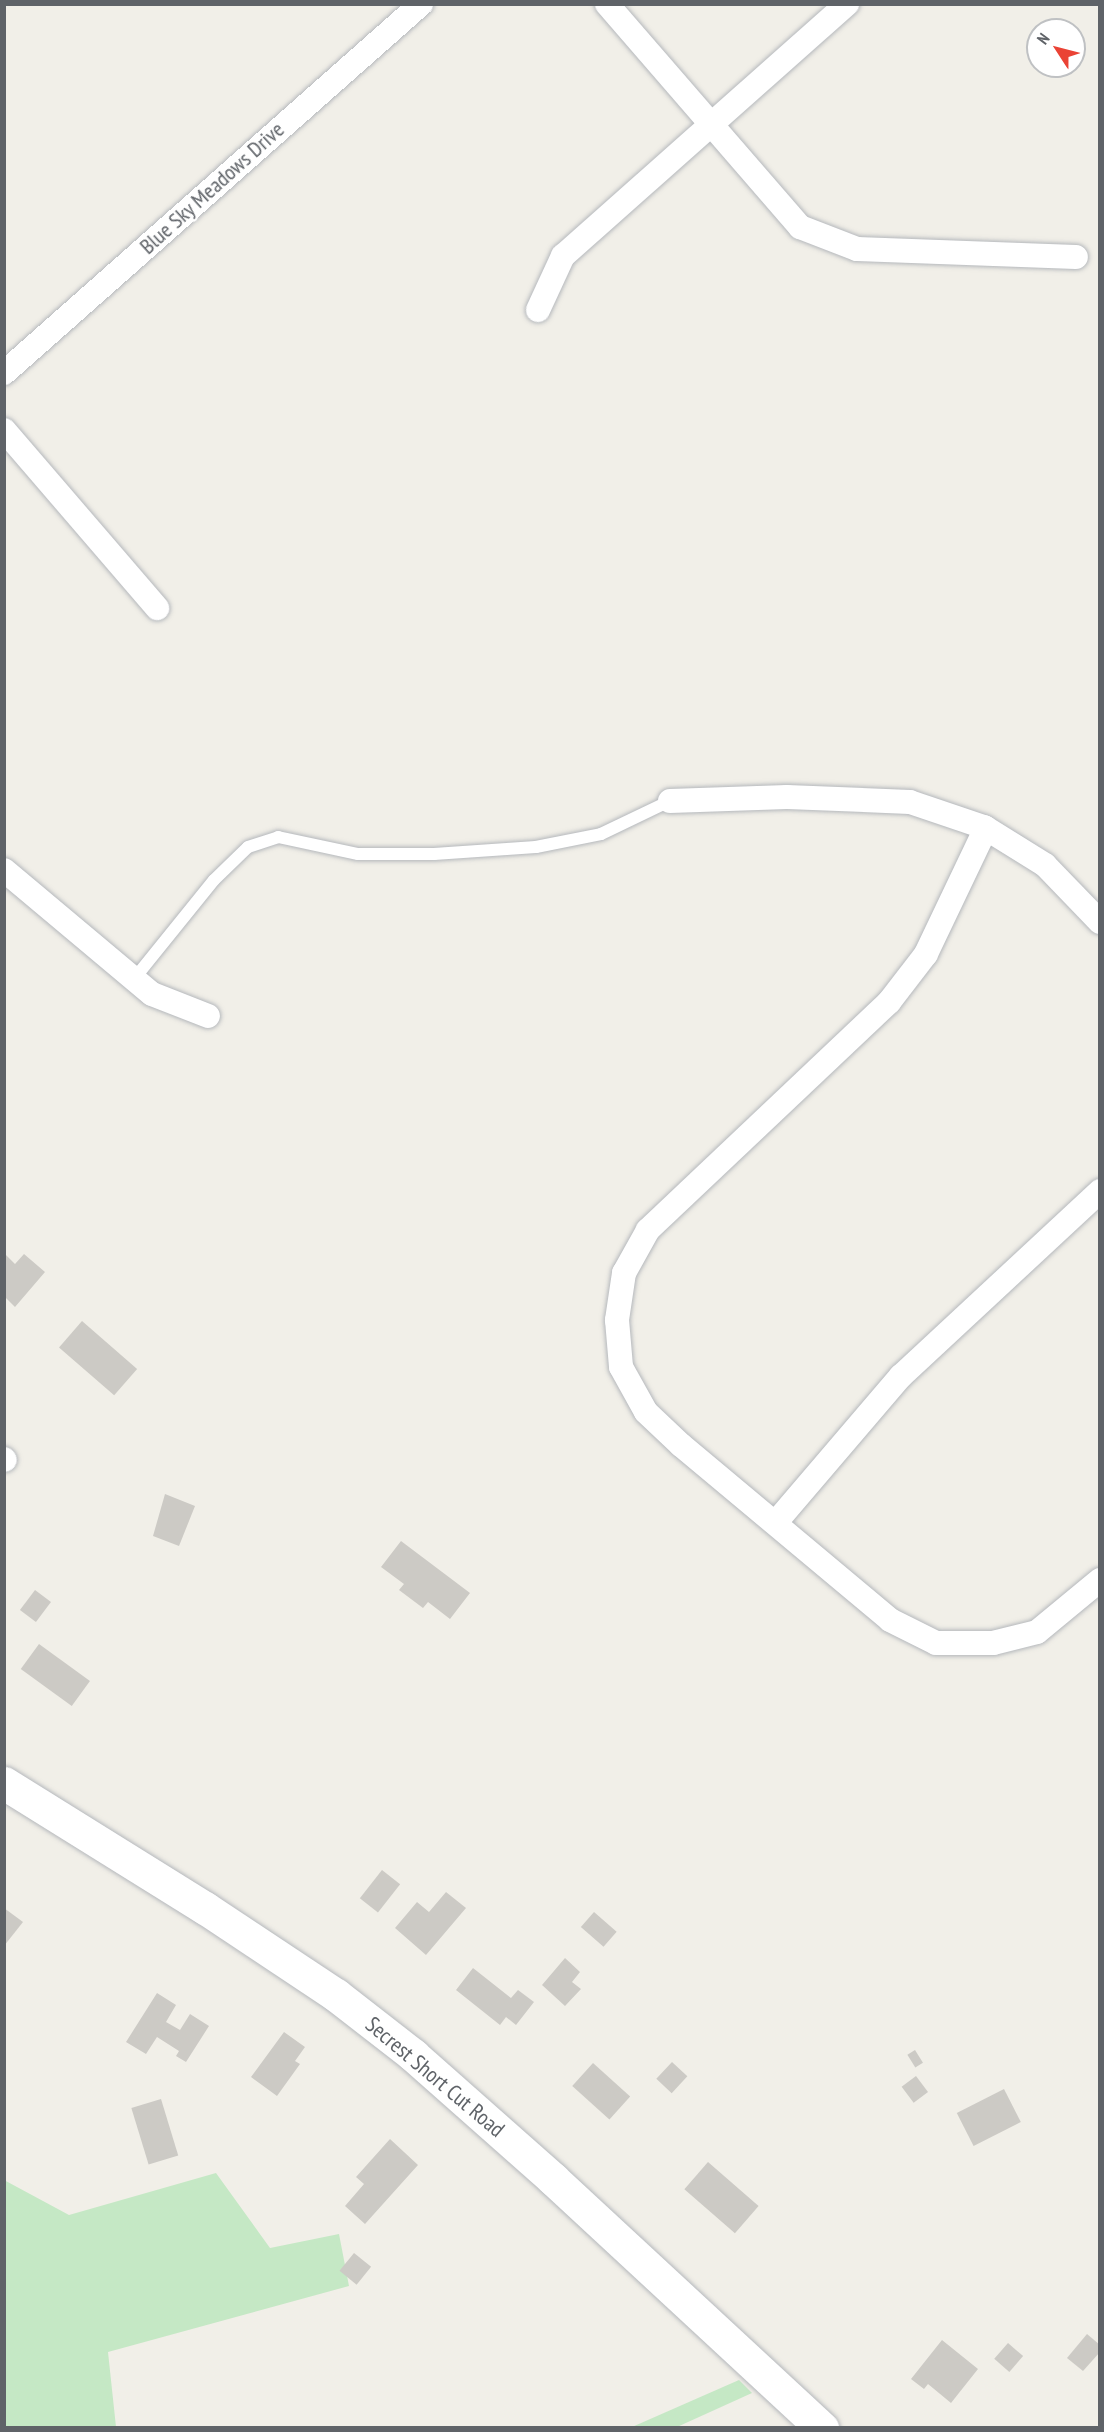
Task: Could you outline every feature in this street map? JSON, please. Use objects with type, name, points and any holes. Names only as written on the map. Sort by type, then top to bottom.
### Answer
[{"type":"main road","name":"Secrest Short Cut Road","points":[[4,1784],[205,1908],[336,1995],[386,2034],[553,2179],[822,2427]]},
{"type":"street","name":"Blue Sky Meadows Drive","points":[[4,373],[421,4]]},
{"type":"street","points":[[607,4],[800,227],[857,249],[1076,257]]},
{"type":"street","points":[[538,310],[563,256],[847,4]]},
{"type":"street","points":[[4,430],[157,608]]},
{"type":"street","points":[[670,801],[787,797],[910,802],[986,828],[1045,865],[1100,922]]},
{"type":"street","points":[[986,828],[926,954],[889,1002],[648,1230],[624,1273],[617,1320],[621,1367],[646,1412],[777,1521],[890,1620],[936,1643],[993,1643],[1037,1632],[1100,1580]]},
{"type":"street","points":[[4,870],[152,994],[208,1016]]},
{"type":"street","points":[[777,1521],[901,1376],[1100,1191]]},
{"type":"lane","points":[[134,979],[214,880],[248,847],[278,837],[358,854],[434,854],[536,847],[601,834],[670,801]]},
{"type":"green space","points":[[216,2173],[270,2248],[339,2234],[349,2286],[108,2352],[116,2427],[5,2427],[4,2180],[69,2215]]},
{"type":"green space","points":[[739,2380],[752,2393],[677,2427],[632,2427]]},
{"type":"building","points":[[5,1254],[15,1264],[24,1254],[45,1272],[15,1307],[5,1297]]},
{"type":"building","points":[[82,1321],[137,1369],[114,1395],[59,1347]]},
{"type":"building","points":[[165,1494],[195,1506],[179,1546],[153,1536]]},
{"type":"building","points":[[401,1541],[470,1593],[450,1619],[428,1602],[423,1608],[399,1590],[404,1584],[381,1567]]},
{"type":"building","points":[[35,1590],[51,1602],[36,1622],[20,1610]]},
{"type":"building","points":[[39,1644],[90,1681],[72,1706],[21,1669]]},
{"type":"building","points":[[382,1870],[400,1884],[378,1913],[360,1898]]},
{"type":"building","points":[[446,1892],[466,1908],[426,1955],[395,1928],[417,1902],[429,1912]]},
{"type":"building","points":[[4,1908],[23,1922],[4,1946]]},
{"type":"building","points":[[594,1912],[617,1932],[604,1947],[581,1927]]},
{"type":"building","points":[[565,1958],[580,1972],[572,1982],[581,1989],[565,2006],[542,1985]]},
{"type":"building","points":[[473,1968],[511,1998],[518,1990],[534,2002],[516,2025],[506,2017],[500,2025],[456,1990]]},
{"type":"building","points":[[157,1993],[176,2005],[166,2022],[180,2030],[190,2014],[209,2026],[186,2062],[176,2056],[179,2051],[157,2037],[146,2054],[126,2042]]},
{"type":"building","points":[[284,2032],[305,2047],[295,2061],[300,2064],[277,2096],[251,2077]]},
{"type":"building","points":[[915,2050],[923,2063],[915,2067],[907,2055]]},
{"type":"building","points":[[672,2062],[687,2076],[672,2093],[656,2079]]},
{"type":"building","points":[[593,2063],[630,2096],[609,2119],[572,2086]]},
{"type":"building","points":[[916,2076],[928,2092],[914,2103],[902,2087]]},
{"type":"building","points":[[1004,2089],[1021,2122],[974,2146],[957,2113]]},
{"type":"building","points":[[161,2099],[178,2155],[149,2164],[131,2108]]},
{"type":"building","points":[[390,2139],[418,2165],[365,2224],[345,2206],[364,2184],[356,2177]]},
{"type":"building","points":[[708,2162],[759,2206],[735,2233],[684,2189]]},
{"type":"building","points":[[354,2253],[371,2267],[357,2285],[340,2271]]},
{"type":"building","points":[[1087,2334],[1100,2345],[1100,2352],[1083,2371],[1067,2358]]},
{"type":"building","points":[[942,2340],[978,2369],[951,2403],[928,2384],[924,2389],[911,2379]]},
{"type":"building","points":[[1008,2343],[1023,2356],[1009,2372],[994,2359]]}]
